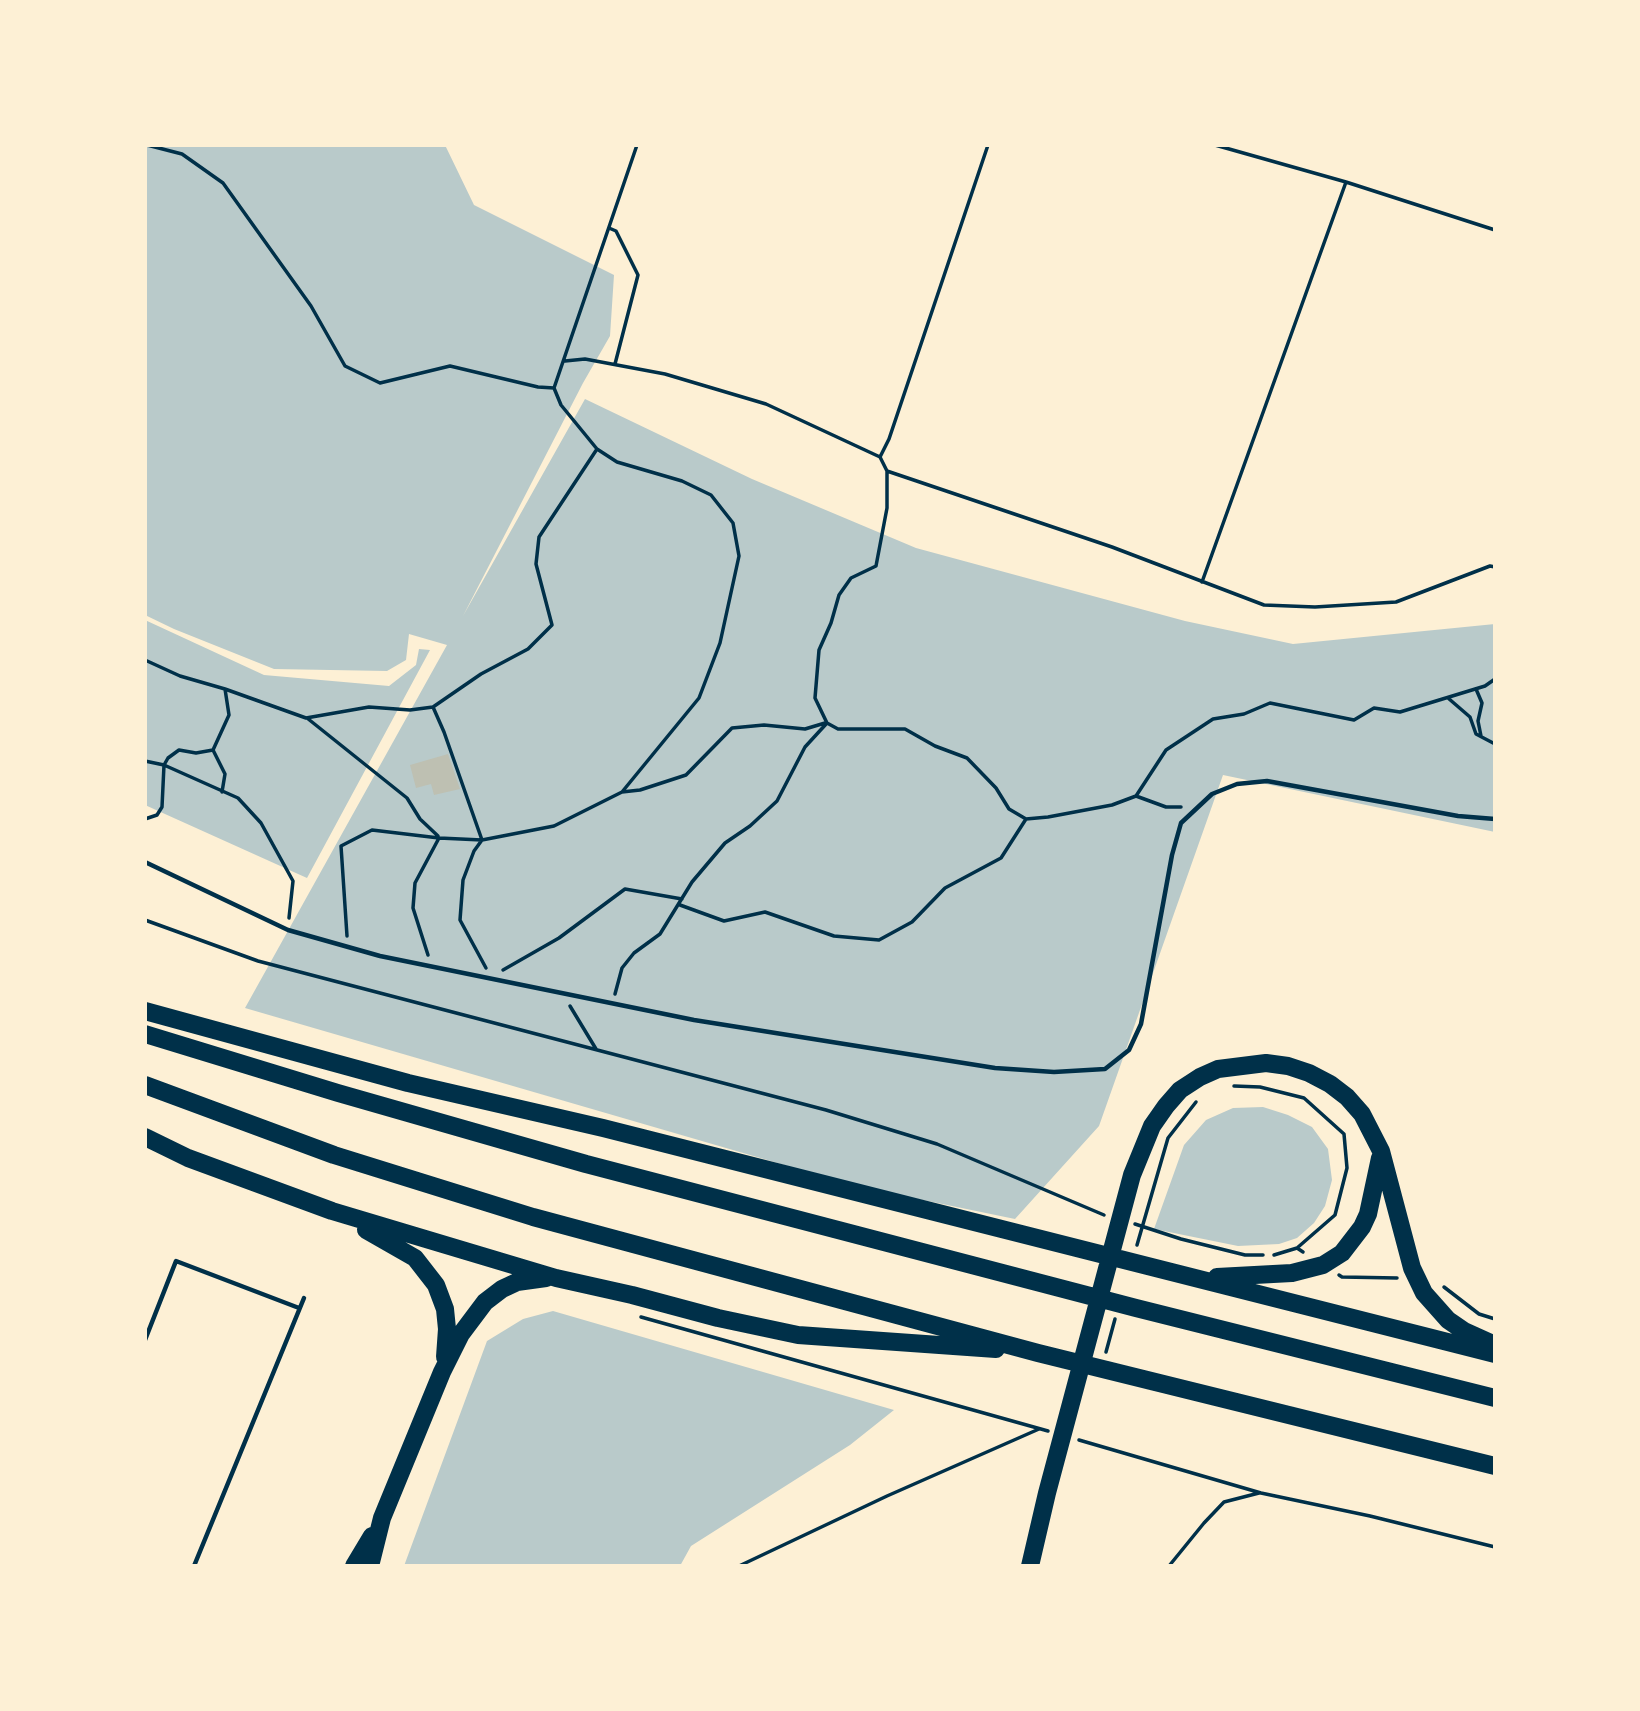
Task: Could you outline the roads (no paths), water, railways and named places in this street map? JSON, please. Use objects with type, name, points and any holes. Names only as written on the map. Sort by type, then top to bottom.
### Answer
[{"type":"highway","points":[[145,1011],[408,1083],[603,1128],[1495,1354]]},
{"type":"highway","points":[[145,1034],[586,1164],[1136,1308],[1495,1398]]},
{"type":"highway","points":[[1030,1566],[1124,1204],[1141,1150],[1152,1126],[1166,1107],[1180,1090],[1200,1077],[1218,1069],[1266,1063],[1288,1066],[1330,1084],[1346,1097],[1362,1114],[1381,1151],[1416,1279],[1435,1308],[1448,1320],[1464,1331],[1495,1345]]},
{"type":"highway","points":[[145,1085],[334,1155],[533,1217],[1038,1353],[1495,1466]]},
{"type":"highway","points":[[145,1137],[188,1158],[332,1211],[556,1278],[740,1324],[798,1335],[1038,1353]]},
{"type":"highway","points":[[1189,1277],[1260,1277],[1292,1273],[1323,1265],[1342,1253],[1362,1227],[1374,1197],[1381,1151]]},
{"type":"highway","points":[[332,1211],[415,1258],[436,1285],[447,1329],[442,1372]]},
{"type":"highway","points":[[354,1566],[382,1518],[442,1372],[461,1334],[485,1302],[502,1289],[517,1282],[556,1278]]},
{"type":"highway","points":[[370,1566],[382,1518]]},
{"type":"lane","points":[[145,863],[288,930],[432,968],[694,1020],[995,1068],[1054,1073],[1105,1069],[1129,1050],[1141,1024],[1171,855],[1181,823],[1212,794],[1237,784],[1267,780],[1458,816],[1495,819]]},
{"type":"lane","points":[[145,1340],[176,1261],[299,1308]]},
{"type":"lane","points":[[194,1566],[303,1298]]}]
